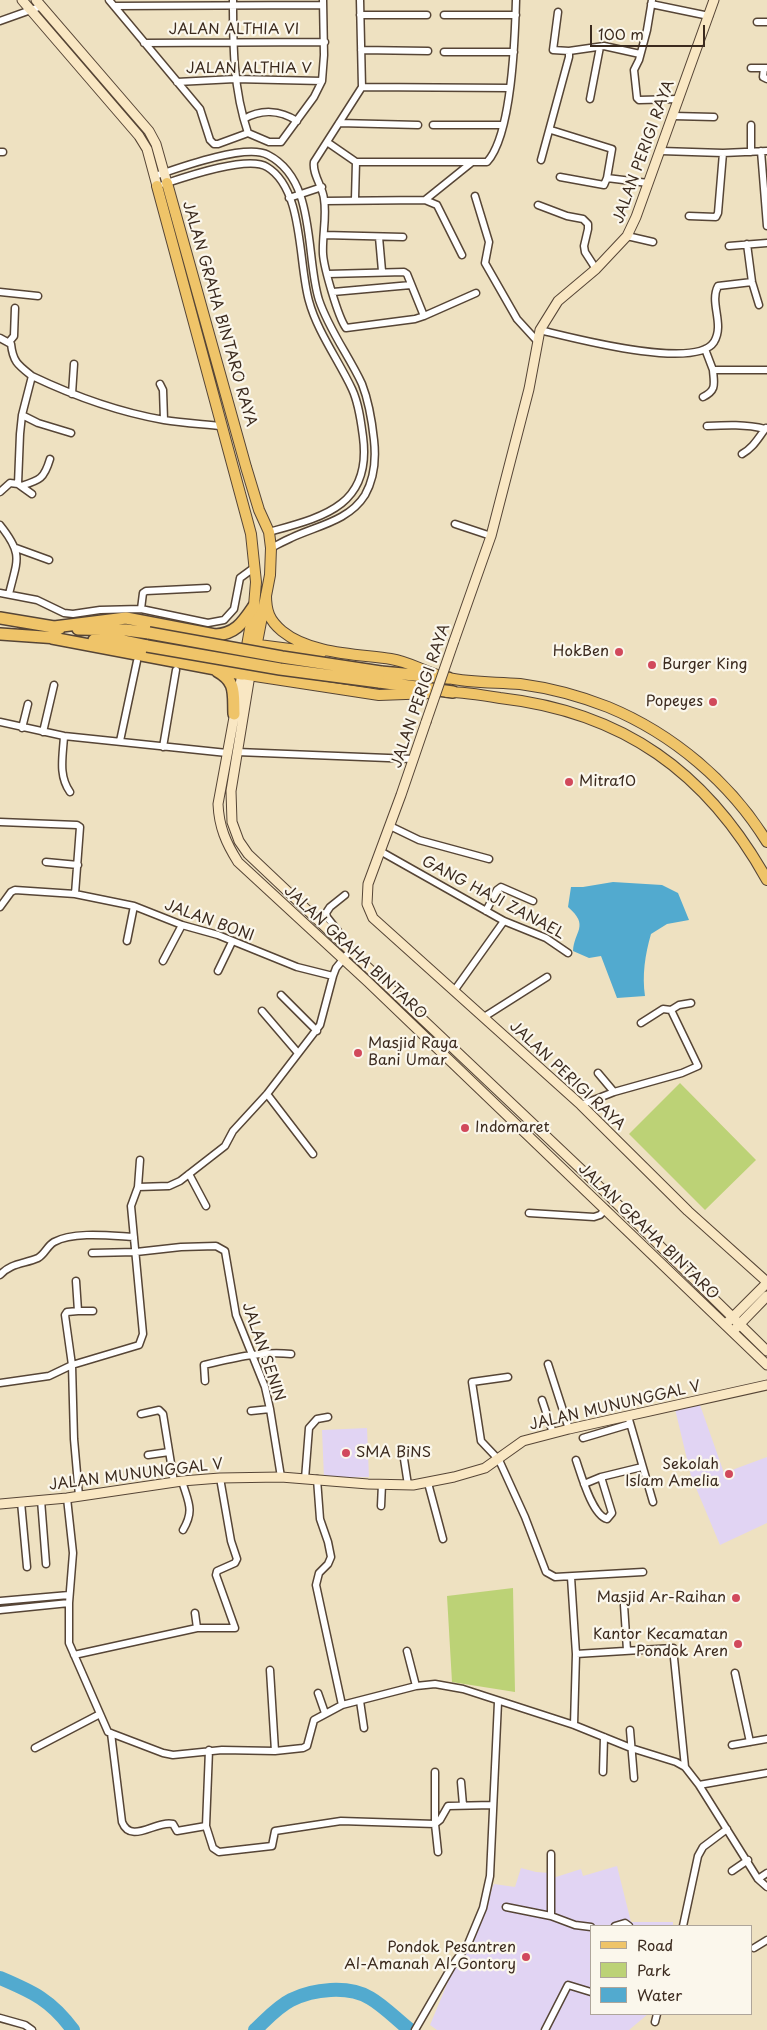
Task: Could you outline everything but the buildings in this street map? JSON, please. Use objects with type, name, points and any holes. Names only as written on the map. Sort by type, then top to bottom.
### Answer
[{"type":"highway","points":[[53,632],[126,618],[215,635],[224,634],[232,632],[242,625],[254,606]]},
{"type":"highway","points":[[0,618],[53,632],[246,675]]},
{"type":"highway","points":[[0,634],[126,630],[282,657],[453,692]]},
{"type":"highway","points":[[53,632],[123,641],[280,669],[380,677],[448,678]]},
{"type":"highway","points":[[213,669],[227,676],[232,683],[234,714]]},
{"type":"main road","name":"JALAN GRAHA BINTARO RAYA","points":[[166,178],[246,467],[259,510],[269,532],[270,575],[246,675]]},
{"type":"main road","name":"JALAN GRAHA BINTARO RAYA","points":[[156,182],[251,534],[255,567],[252,644]]},
{"type":"main road","points":[[266,595],[266,611],[282,631],[297,640],[349,654]]},
{"type":"main road","points":[[252,644],[319,653],[349,654],[398,660],[448,678],[520,684],[553,690],[608,707],[631,718],[683,750],[716,777],[746,810],[767,842]]},
{"type":"main road","points":[[246,675],[379,694],[453,692],[533,702],[584,717],[636,740],[671,764],[714,802],[742,837],[767,880]]},
{"type":"street","name":"JALAN GRAHA BINTARO RAYA","points":[[22,0],[139,136],[147,149],[156,182]]},
{"type":"street","points":[[109,0],[203,115],[210,140],[214,144],[248,132],[271,142],[281,142],[314,97],[322,81],[324,42],[323,2],[114,6]]},
{"type":"street","points":[[185,5],[193,0]]},
{"type":"street","points":[[360,0],[362,87],[313,166],[322,187],[324,201],[323,254],[333,292],[346,328],[415,319],[476,293]]},
{"type":"street","points":[[327,142],[356,162],[487,162],[491,157],[502,125],[510,88],[514,52],[516,0]]},
{"type":"street","name":"JALAN PERIGI RAYA","points":[[714,0],[628,236],[596,269],[558,301],[540,330],[528,389],[492,536],[368,884],[367,904],[373,918],[581,1105],[688,1211],[767,1282]]},
{"type":"street","points":[[679,99],[639,100],[637,98],[634,70],[647,30],[651,2],[708,16]]},
{"type":"street","name":"JALAN GRAHA BINTARO RAYA","points":[[39,3],[149,131],[156,144],[166,178]]},
{"type":"street","points":[[0,21],[32,10],[39,3]]},
{"type":"street","points":[[233,3],[235,80],[248,132]]},
{"type":"street","points":[[558,12],[552,49],[568,50],[600,47],[640,54]]},
{"type":"street","points":[[360,15],[427,15]]},
{"type":"street","points":[[444,15],[516,15]]},
{"type":"street","points":[[757,22],[767,22]]},
{"type":"street","name":"JALAN ALTHIA VI","points":[[144,43],[324,42]]},
{"type":"street","points":[[590,99],[600,47]]},
{"type":"street","points":[[361,50],[428,51]]},
{"type":"street","points":[[541,160],[569,57],[568,50]]},
{"type":"street","points":[[444,52],[514,52]]},
{"type":"street","points":[[752,68],[766,68],[763,77],[767,79]]},
{"type":"street","name":"JALAN ALTHIA V","points":[[177,82],[235,80],[322,81]]},
{"type":"street","points":[[187,94],[191,81]]},
{"type":"street","points":[[362,87],[510,88]]},
{"type":"street","points":[[244,120],[255,114],[268,112],[286,115],[297,121]]},
{"type":"street","points":[[673,116],[714,117]]},
{"type":"street","points":[[339,123],[418,124]]},
{"type":"street","points":[[433,125],[502,125]]},
{"type":"street","points":[[751,125],[752,152]]},
{"type":"street","points":[[550,130],[612,147],[607,178],[602,186],[560,177]]},
{"type":"street","points":[[260,164],[271,142]]},
{"type":"street","points":[[156,182],[237,153],[253,150],[264,153],[280,163],[290,176],[299,195],[308,227],[312,268],[318,298],[366,397],[372,425],[375,455],[371,477],[364,496],[352,510],[342,516],[291,537],[270,548]]},
{"type":"street","points":[[660,151],[723,153],[764,151],[767,226]]},
{"type":"street","points":[[689,216],[716,218],[723,153]]},
{"type":"street","points":[[355,199],[356,162]]},
{"type":"street","points":[[425,200],[471,162]]},
{"type":"street","points":[[156,182],[166,178],[229,165],[260,164],[274,172],[283,184],[289,198],[298,229],[302,272],[309,302],[356,400],[362,430],[364,466],[354,492],[343,504],[327,513],[269,532]]},
{"type":"street","points":[[607,178],[648,183]]},
{"type":"street","points":[[289,198],[322,187]]},
{"type":"street","points":[[475,196],[489,242],[485,262],[517,319],[538,342]]},
{"type":"street","points":[[324,201],[355,199],[425,200],[437,204],[462,255]]},
{"type":"street","points":[[538,205],[567,216],[583,219],[588,224],[584,246],[585,252],[596,269]]},
{"type":"street","points":[[324,235],[402,237]]},
{"type":"street","points":[[628,236],[653,242]]},
{"type":"street","points":[[379,237],[382,271]]},
{"type":"street","points":[[729,246],[767,243]]},
{"type":"street","points":[[747,244],[752,282],[759,305]]},
{"type":"street","points":[[328,274],[382,271],[406,273],[424,316]]},
{"type":"street","points":[[540,330],[621,349],[687,352],[705,349],[713,344],[718,334],[719,319],[716,289],[718,286],[752,282]]},
{"type":"street","points":[[333,292],[410,286]]},
{"type":"street","points":[[0,292],[38,296]]},
{"type":"street","points":[[9,342],[14,336],[15,308]]},
{"type":"street","points":[[0,338],[11,344],[13,358],[20,367],[32,376],[72,394],[119,410],[164,420],[221,426]]},
{"type":"street","points":[[703,397],[711,393],[714,387],[713,370],[705,349]]},
{"type":"street","points":[[72,394],[74,364]]},
{"type":"street","points":[[713,370],[767,370]]},
{"type":"street","points":[[19,485],[22,415],[32,376]]},
{"type":"street","points":[[160,384],[163,390],[164,420]]},
{"type":"street","points":[[22,415],[38,423],[71,433]]},
{"type":"street","points":[[707,426],[730,425],[766,428]]},
{"type":"street","points":[[742,454],[752,448],[766,428]]},
{"type":"street","points":[[19,485],[38,480],[43,476],[46,473],[50,459]]},
{"type":"street","points":[[0,492],[10,483],[19,485],[32,494]]},
{"type":"street","points":[[354,492],[364,496]]},
{"type":"street","points":[[455,524],[492,536]]},
{"type":"street","points":[[0,525],[16,548],[16,564],[9,594]]},
{"type":"street","points":[[16,548],[49,560]]},
{"type":"street","points":[[0,593],[36,600],[73,614],[100,610],[141,610],[208,623],[224,620],[234,609],[240,578],[255,567]]},
{"type":"street","points":[[141,610],[143,594],[146,591],[207,588]]},
{"type":"street","points":[[120,742],[137,661]]},
{"type":"street","points":[[163,747],[176,670]]},
{"type":"street","name":"JALAN GRAHA BINTARO","points":[[246,675],[234,714],[231,813],[235,831],[248,854],[604,1191],[767,1351]]},
{"type":"street","name":"JALAN GRAHA BINTARO","points":[[246,675],[232,752],[220,788],[218,815],[223,837],[238,862],[388,1001],[596,1199],[728,1329],[767,1364]]},
{"type":"street","points":[[43,732],[54,685]]},
{"type":"street","points":[[22,728],[28,704]]},
{"type":"street","points":[[0,722],[64,736],[163,747],[232,752],[413,759]]},
{"type":"street","points":[[64,736],[62,774],[70,792]]},
{"type":"street","points":[[218,815],[231,813]]},
{"type":"street","points":[[0,822],[77,825],[81,831],[75,894]]},
{"type":"street","points":[[390,826],[418,840],[489,859]]},
{"type":"street","name":"GANG HAJI ZANAEL","points":[[380,851],[504,921],[546,938],[568,953]]},
{"type":"street","points":[[46,862],[78,864]]},
{"type":"street","points":[[486,911],[497,890],[501,887],[533,901]]},
{"type":"street","name":"JALAN BONI","points":[[0,907],[11,892],[15,890],[75,894],[134,906],[182,925],[218,935],[297,967],[333,976]]},
{"type":"street","points":[[335,937],[338,931],[326,913],[330,907],[346,895]]},
{"type":"street","points":[[127,941],[134,906]]},
{"type":"street","points":[[454,992],[504,921]]},
{"type":"street","points":[[164,961],[182,925]]},
{"type":"street","points":[[218,970],[232,942]]},
{"type":"street","points":[[138,1188],[169,1186],[180,1181],[225,1146],[233,1131],[267,1094],[316,1031],[322,1020],[333,976],[342,960],[350,951]]},
{"type":"street","points":[[484,1017],[547,977]]},
{"type":"street","points":[[388,1001],[395,993]]},
{"type":"street","points":[[281,995],[316,1031]]},
{"type":"street","points":[[641,1023],[663,1010],[670,1010],[680,1005],[691,1003]]},
{"type":"street","points":[[581,1105],[614,1092],[682,1074],[698,1066],[670,1010]]},
{"type":"street","points":[[262,1011],[298,1053]]},
{"type":"street","points":[[598,1073],[614,1092]]},
{"type":"street","points":[[267,1094],[313,1154]]},
{"type":"street","points":[[0,1383],[49,1376],[72,1366],[139,1345],[143,1334],[132,1206],[138,1188],[140,1160]]},
{"type":"street","points":[[189,1174],[206,1206]]},
{"type":"street","points":[[596,1199],[604,1191]]},
{"type":"street","points":[[529,1213],[594,1217],[600,1215],[606,1209]]},
{"type":"street","points":[[0,1275],[14,1265],[40,1257],[52,1243],[59,1240],[92,1236],[134,1237]]},
{"type":"street","name":"JALAN SENIN","points":[[136,1252],[181,1247],[221,1248],[224,1251],[236,1314],[265,1387],[281,1477]]},
{"type":"street","points":[[92,1254],[136,1252]]},
{"type":"street","points":[[76,1281],[78,1312]]},
{"type":"street","points":[[736,1321],[767,1282]]},
{"type":"street","points":[[728,1329],[767,1296]]},
{"type":"street","points":[[79,1496],[74,1439],[72,1366],[65,1315],[67,1312],[93,1312]]},
{"type":"street","points":[[205,1381],[204,1365],[252,1354],[274,1352],[291,1354]]},
{"type":"street","points":[[548,1364],[569,1429]]},
{"type":"street","points":[[508,1377],[473,1381],[481,1441],[499,1460],[525,1517],[546,1572],[556,1577],[643,1572]]},
{"type":"street","name":"JALAN MUNUNGGAL V","points":[[0,1504],[67,1498],[220,1478],[281,1477],[408,1485],[428,1483],[473,1472],[499,1460],[519,1443],[553,1433],[629,1420],[767,1385]]},
{"type":"street","points":[[542,1400],[553,1433]]},
{"type":"street","points":[[251,1411],[270,1409]]},
{"type":"street","points":[[141,1414],[159,1410],[163,1414],[169,1452],[178,1482],[191,1512],[190,1520],[183,1530]]},
{"type":"street","points":[[305,1479],[309,1428],[317,1419],[328,1417]]},
{"type":"street","points":[[583,1438],[629,1420],[653,1502]]},
{"type":"street","points":[[148,1455],[169,1452]]},
{"type":"street","points":[[404,1458],[408,1485]]},
{"type":"street","points":[[576,1460],[590,1498],[601,1516],[606,1519],[612,1513],[601,1477]]},
{"type":"street","points":[[584,1484],[601,1477],[642,1467]]},
{"type":"street","points":[[74,1655],[198,1628],[235,1628],[216,1575],[218,1571],[235,1563],[237,1559],[231,1541],[220,1478]]},
{"type":"street","points":[[317,1479],[320,1519],[331,1557],[328,1564],[319,1572],[316,1585],[342,1705]]},
{"type":"street","points":[[428,1483],[443,1539]]},
{"type":"street","points":[[381,1506],[382,1484]]},
{"type":"street","points":[[67,1498],[73,1554],[69,1595],[69,1644],[104,1727],[111,1733],[163,1753],[173,1754],[209,1750],[275,1751],[303,1748],[307,1746],[314,1720],[342,1705],[416,1686],[435,1684],[452,1687],[574,1725],[685,1767],[748,1860],[758,1879],[767,1887]]},
{"type":"street","points":[[41,1500],[46,1564]]},
{"type":"street","points":[[21,1502],[27,1567]]},
{"type":"street","points":[[571,1577],[576,1654],[574,1725]]},
{"type":"street","points":[[0,1601],[69,1595]]},
{"type":"street","points":[[0,1610],[69,1603]]},
{"type":"street","points":[[624,1605],[627,1650]]},
{"type":"street","points":[[195,1613],[198,1628]]},
{"type":"street","points":[[576,1654],[673,1648],[685,1767]]},
{"type":"street","points":[[407,1651],[416,1686]]},
{"type":"street","points":[[270,1670],[275,1751]]},
{"type":"street","points":[[735,1673],[750,1742]]},
{"type":"street","points":[[318,1693],[325,1713]]},
{"type":"street","points":[[360,1701],[364,1728]]},
{"type":"street","points":[[426,2030],[416,2028],[452,1966],[468,1944],[483,1908],[490,1876],[498,1702]]},
{"type":"street","points":[[35,1748],[100,1714]]},
{"type":"street","points":[[630,1730],[634,1778]]},
{"type":"street","points":[[111,1733],[122,1822],[127,1831],[139,1832],[161,1823],[173,1824],[177,1832],[206,1826]]},
{"type":"street","points":[[603,1772],[604,1737]]},
{"type":"street","points":[[732,1745],[767,1739]]},
{"type":"street","points":[[209,1750],[206,1826],[213,1848],[222,1852],[272,1846],[275,1831],[341,1821],[435,1824],[440,1820],[445,1808],[463,1805],[494,1805]]},
{"type":"street","points":[[435,1772],[435,1824],[438,1852]]},
{"type":"street","points":[[699,1785],[767,1773]]},
{"type":"street","points":[[461,1782],[463,1805]]},
{"type":"street","points":[[683,1925],[698,1856],[703,1847],[727,1829]]},
{"type":"street","points":[[550,1916],[551,1854]]},
{"type":"street","points":[[732,1872],[748,1860]]},
{"type":"street","points":[[758,1879],[767,1874]]},
{"type":"street","points":[[506,1907],[550,1916],[575,1925],[590,1927]]},
{"type":"street","points":[[754,1948],[767,1940]]},
{"type":"street","points":[[545,2030],[568,1985],[590,1992]]},
{"type":"street","points":[[655,2022],[657,2015]]},
{"type":"street","points":[[0,2018],[25,2025],[32,2030]]},
{"type":"shaded area","name":"Sekolah Islam Amelia","points":[[699,1402],[724,1473],[767,1457],[767,1523],[720,1545],[691,1476],[675,1409]]},
{"type":"shaded area","name":"SMA BiNS","points":[[367,1428],[369,1477],[324,1478],[322,1430]]},
{"type":"shaded area","name":"Pondok Pesantren Al-Amanah Al-Gontory","points":[[617,1866],[631,1922],[673,1922],[673,1925],[590,1925],[590,2015],[647,2015],[629,2030],[437,2030],[430,2025],[454,1967],[469,1947],[494,1884],[515,1887],[521,1868],[550,1873],[553,1878],[581,1869],[583,1876]]},
{"type":"green space","points":[[680,1083],[756,1160],[705,1210],[629,1134]]},
{"type":"green space","points":[[513,1588],[515,1692],[452,1682],[447,1596]]},
{"type":"water","points":[[613,882],[662,885],[678,893],[689,920],[667,924],[651,934],[645,965],[645,996],[617,998],[601,956],[589,958],[573,951],[580,924],[575,914],[568,907],[571,887]]},
{"type":"waterway","points":[[0,1978],[41,1998],[57,2011],[73,2030]]},
{"type":"waterway","points":[[255,2030],[276,2010],[291,2000],[310,1993],[330,1990],[351,1991],[370,1998],[410,2030]]},
{"type":"place","name":"HokBen","points":[[619,652]]},
{"type":"place","name":"Burger King","points":[[652,665]]},
{"type":"place","name":"Popeyes","points":[[713,702]]},
{"type":"place","name":"Mitra10","points":[[569,782]]},
{"type":"place","name":"Masjid Raya Bani Umar","points":[[358,1053]]},
{"type":"place","name":"Indomaret","points":[[465,1128]]},
{"type":"place","name":"SMA BiNS","points":[[346,1453]]},
{"type":"place","name":"Sekolah Islam Amelia","points":[[729,1474]]},
{"type":"place","name":"Masjid Ar-Raihan","points":[[736,1598]]},
{"type":"place","name":"Kantor Kecamatan Pondok Aren","points":[[738,1644]]},
{"type":"place","name":"Pondok Pesantren Al-Amanah Al-Gontory","points":[[526,1957]]}]
